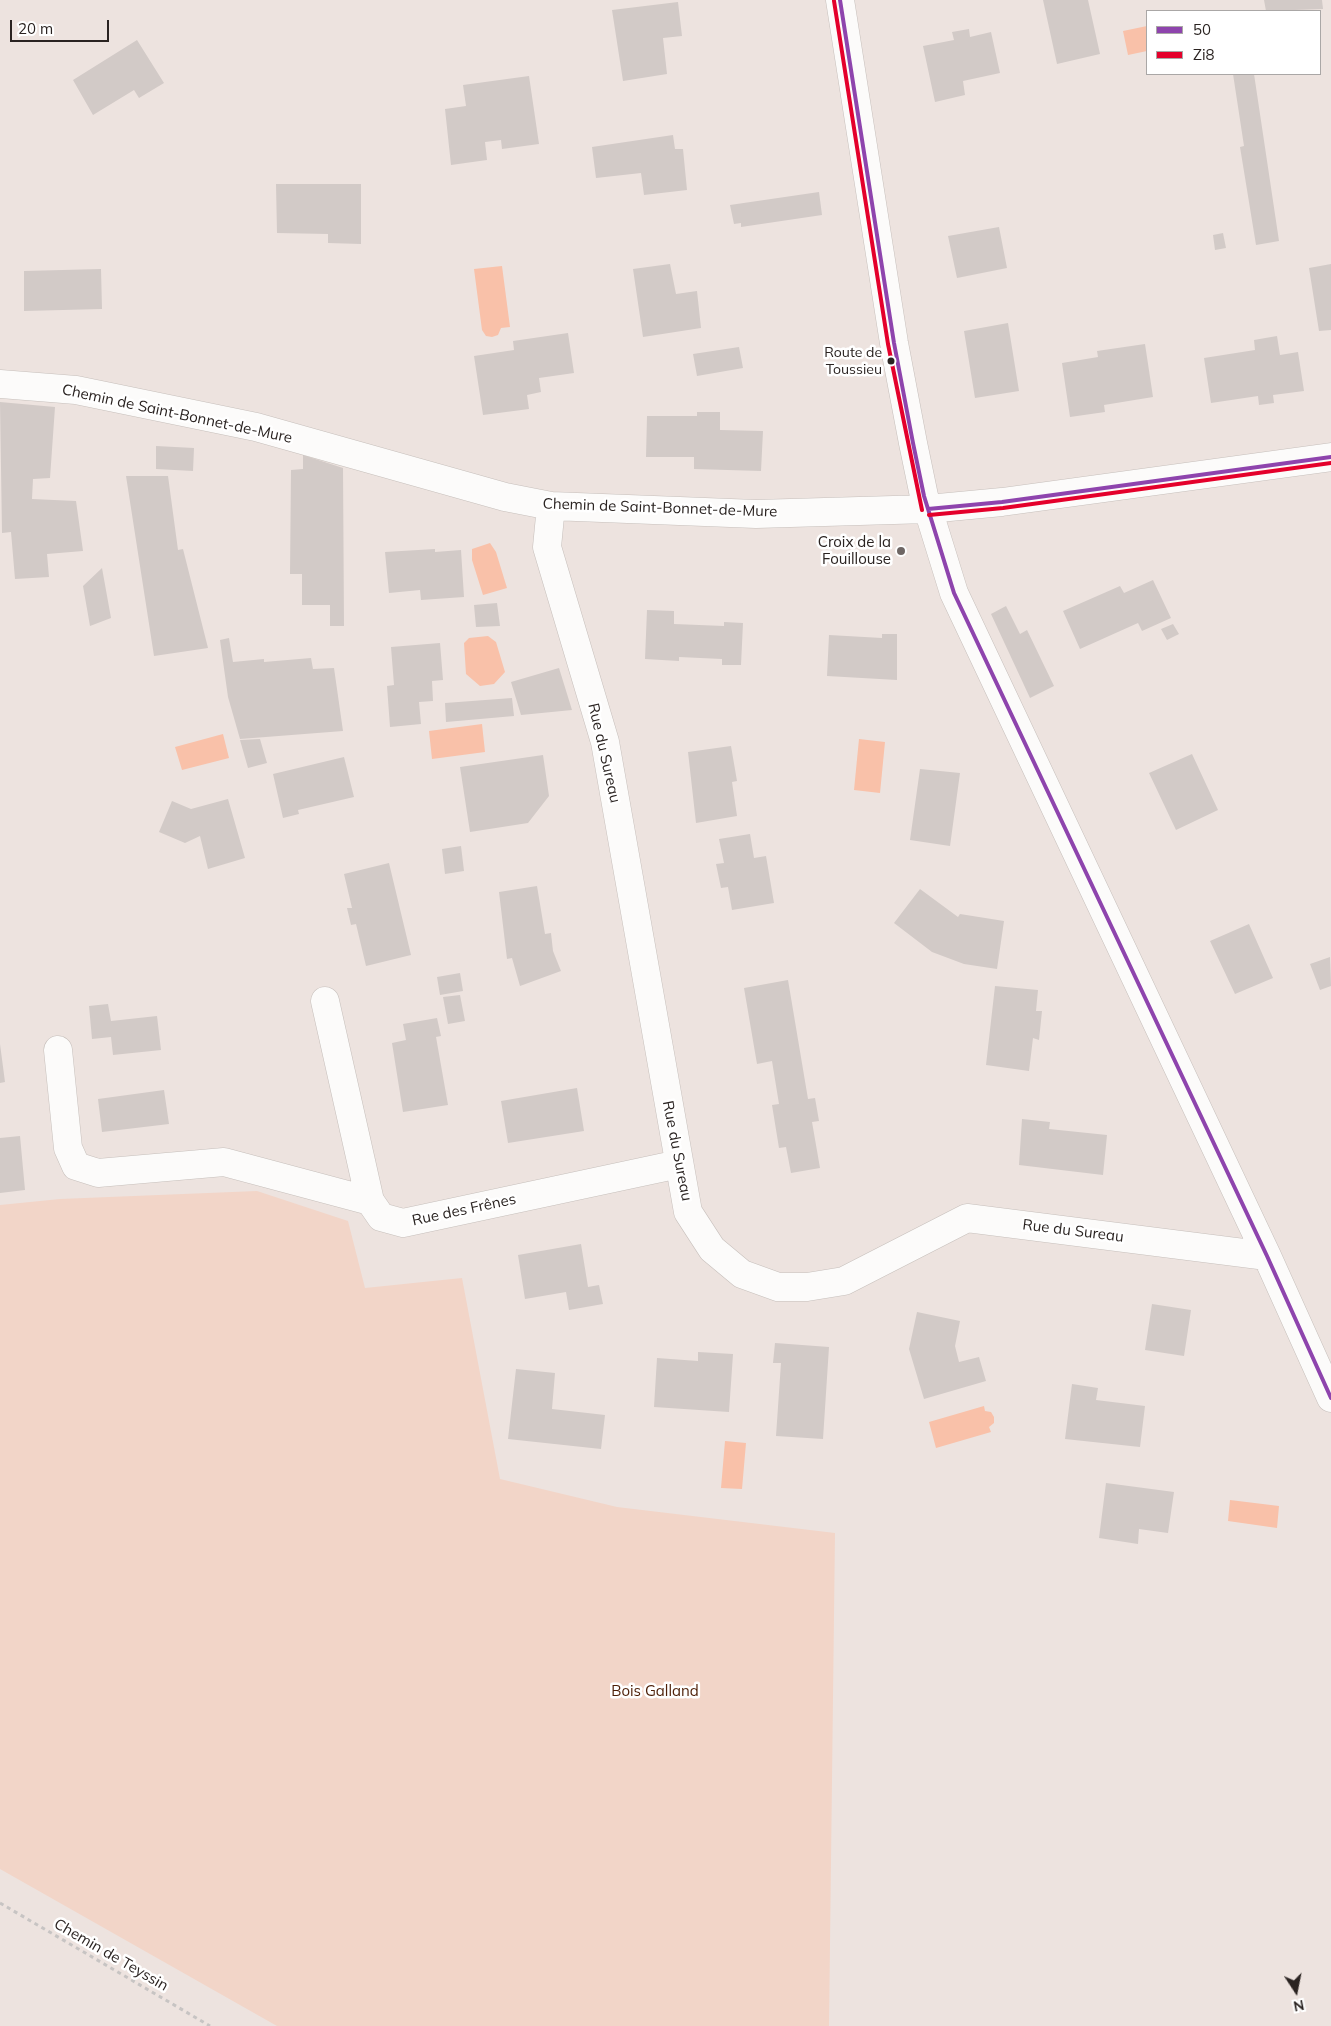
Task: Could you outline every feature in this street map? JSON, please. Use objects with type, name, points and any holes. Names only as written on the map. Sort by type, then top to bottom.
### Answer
[{"type":"street","points":[[840,0],[894,343],[928,509],[954,593],[1267,1256],[1331,1398]]},
{"type":"street","name":"Chemin de Saint-Bonnet-de-Mure","points":[[0,384],[76,390],[256,427],[505,497],[551,506],[756,514],[928,509],[1002,502],[1331,457]]},
{"type":"street","name":"Rue du Sureau","points":[[551,506],[547,547],[605,742],[688,1212],[712,1249],[742,1274],[778,1287],[807,1287],[844,1281],[967,1218],[1267,1256]]},
{"type":"street","points":[[58,1050],[68,1148],[76,1166],[98,1172],[224,1162],[370,1201],[325,1001]]},
{"type":"street","name":"Rue des Frênes","points":[[370,1201],[381,1217],[404,1223],[679,1164]]},
{"type":"path","name":"Chemin de Teyssin","points":[[0,1903],[210,2026]]},
{"type":"green space","name":"Bois Galland","points":[[257,1191],[348,1221],[365,1288],[462,1278],[500,1479],[617,1507],[835,1533],[829,2026],[277,2026],[0,1869],[0,1205],[60,1199]]},
{"type":"shaded area","points":[[1146,26],[1146,51],[1128,55],[1123,31]]},
{"type":"shaded area","points":[[502,266],[510,327],[501,328],[498,335],[486,336],[482,330],[474,269]]},
{"type":"shaded area","points":[[490,543],[496,552],[507,588],[483,595],[472,560],[472,549]]},
{"type":"shaded area","points":[[488,636],[496,642],[505,672],[494,684],[480,686],[466,674],[464,643],[469,638]]},
{"type":"shaded area","points":[[482,724],[485,752],[432,759],[429,731]]},
{"type":"shaded area","points":[[223,734],[229,758],[182,770],[175,747]]},
{"type":"shaded area","points":[[859,739],[885,742],[880,793],[854,790]]},
{"type":"shaded area","points":[[984,1406],[985,1411],[991,1412],[994,1417],[994,1423],[989,1427],[991,1432],[936,1448],[929,1422]]},
{"type":"shaded area","points":[[725,1441],[746,1443],[742,1489],[721,1488]]},
{"type":"shaded area","points":[[1230,1500],[1279,1506],[1277,1528],[1228,1521]]},
{"type":"building","points":[[1043,0],[1088,0],[1100,54],[1057,64]]},
{"type":"building","points":[[1264,0],[1322,0],[1323,9],[1294,10],[1266,10]]},
{"type":"building","points":[[678,2],[682,36],[663,38],[667,74],[623,81],[612,10]]},
{"type":"building","points":[[969,29],[970,37],[991,32],[1000,73],[963,81],[965,95],[935,102],[923,46],[954,40],[952,32]]},
{"type":"building","points":[[137,40],[164,83],[139,98],[134,90],[93,115],[73,80]]},
{"type":"building","points":[[1233,75],[1254,75],[1279,241],[1256,245],[1240,147],[1244,146]]},
{"type":"building","points":[[529,76],[539,144],[502,149],[501,140],[485,142],[487,160],[451,165],[445,109],[466,106],[463,85]]},
{"type":"building","points":[[673,135],[675,149],[683,149],[687,190],[644,195],[641,173],[596,178],[592,147]]},
{"type":"building","points":[[276,184],[361,184],[361,244],[328,243],[328,234],[277,233]]},
{"type":"building","points":[[819,192],[822,215],[741,227],[741,223],[734,224],[730,205]]},
{"type":"building","points":[[999,227],[1007,268],[957,278],[948,236]]},
{"type":"building","points":[[1223,233],[1226,248],[1215,250],[1213,235]]},
{"type":"building","points":[[670,264],[676,294],[697,291],[701,328],[643,337],[633,269]]},
{"type":"building","points":[[1331,264],[1331,330],[1319,331],[1309,268]]},
{"type":"building","points":[[101,269],[102,309],[24,311],[24,271]]},
{"type":"building","points":[[1008,323],[1019,391],[975,398],[964,331]]},
{"type":"building","points":[[568,333],[574,373],[539,378],[541,392],[527,395],[529,409],[483,415],[474,356],[514,350],[513,341]]},
{"type":"building","points":[[1277,336],[1280,355],[1298,352],[1304,391],[1273,395],[1274,403],[1259,405],[1258,396],[1211,403],[1204,358],[1255,350],[1254,340]]},
{"type":"building","points":[[1145,344],[1153,397],[1104,405],[1105,412],[1070,417],[1062,363],[1098,357],[1097,351]]},
{"type":"building","points":[[739,347],[743,368],[697,376],[693,354]]},
{"type":"building","points":[[0,402],[55,407],[50,478],[33,479],[32,499],[76,501],[83,551],[47,554],[49,577],[15,579],[11,532],[2,533]]},
{"type":"building","points":[[697,412],[720,412],[720,430],[763,431],[761,471],[694,469],[694,457],[646,457],[647,416],[697,416]]},
{"type":"building","points":[[156,446],[194,448],[193,471],[156,469]]},
{"type":"building","points":[[303,455],[343,468],[344,626],[330,626],[330,605],[302,605],[302,574],[290,574],[291,470],[303,469]]},
{"type":"building","points":[[126,476],[168,476],[178,550],[183,549],[208,648],[154,656]]},
{"type":"building","points":[[435,549],[435,552],[461,550],[464,597],[421,600],[420,590],[389,593],[385,552]]},
{"type":"building","points":[[102,568],[111,618],[90,626],[83,586]]},
{"type":"building","points":[[1153,580],[1171,618],[1142,631],[1138,623],[1080,649],[1063,611],[1120,586],[1124,593]]},
{"type":"building","points":[[497,603],[500,626],[476,627],[474,605]]},
{"type":"building","points":[[1006,606],[1020,634],[1027,630],[1054,686],[1030,698],[991,614]]},
{"type":"building","points":[[647,610],[674,611],[674,624],[724,626],[724,622],[743,623],[741,665],[722,665],[722,659],[679,657],[679,661],[645,659]]},
{"type":"building","points":[[1173,624],[1179,634],[1167,640],[1161,629]]},
{"type":"building","points":[[882,634],[897,634],[897,680],[827,676],[829,635],[882,638]]},
{"type":"building","points":[[229,638],[233,662],[264,659],[264,662],[311,658],[313,669],[334,668],[343,731],[240,739],[228,697],[220,640]]},
{"type":"building","points":[[440,643],[443,680],[432,681],[433,701],[419,702],[421,724],[390,727],[387,686],[394,685],[391,647]]},
{"type":"building","points":[[559,668],[572,710],[521,715],[511,682]]},
{"type":"building","points":[[512,698],[514,716],[446,722],[445,703]]},
{"type":"building","points":[[260,739],[267,763],[248,768],[240,740]]},
{"type":"building","points":[[731,746],[737,781],[732,782],[737,816],[696,823],[688,752]]},
{"type":"building","points":[[1192,754],[1218,810],[1176,830],[1149,773]]},
{"type":"building","points":[[543,755],[549,796],[528,823],[470,832],[460,767]]},
{"type":"building","points":[[344,757],[354,797],[298,810],[299,814],[283,818],[273,774]]},
{"type":"building","points":[[920,769],[960,773],[950,846],[910,840]]},
{"type":"building","points":[[228,799],[245,858],[208,869],[200,836],[185,843],[159,832],[172,801],[191,809]]},
{"type":"building","points":[[750,834],[754,858],[766,856],[774,903],[732,910],[728,887],[721,888],[716,864],[724,863],[719,839]]},
{"type":"building","points":[[461,846],[464,871],[445,874],[442,849]]},
{"type":"building","points":[[389,863],[411,955],[366,966],[356,924],[351,925],[347,908],[352,908],[344,874]]},
{"type":"building","points":[[537,886],[545,934],[551,933],[553,951],[561,971],[520,986],[512,958],[507,959],[499,892]]},
{"type":"building","points":[[920,889],[958,917],[960,914],[1004,921],[997,969],[964,964],[932,952],[894,923]]},
{"type":"building","points":[[1249,924],[1273,978],[1235,994],[1210,941]]},
{"type":"building","points":[[1330,957],[1331,986],[1320,990],[1310,964]]},
{"type":"building","points":[[460,973],[463,991],[440,995],[437,977]]},
{"type":"building","points":[[788,980],[808,1099],[815,1098],[819,1121],[812,1122],[820,1168],[791,1173],[786,1147],[779,1148],[772,1105],[779,1104],[772,1061],[757,1064],[744,988]]},
{"type":"building","points":[[995,986],[1038,990],[1036,1011],[1042,1011],[1039,1040],[1033,1038],[1029,1071],[986,1065]]},
{"type":"building","points":[[460,995],[465,1021],[448,1024],[443,997]]},
{"type":"building","points":[[108,1004],[111,1021],[157,1016],[161,1050],[113,1055],[111,1037],[92,1039],[89,1006]]},
{"type":"building","points":[[437,1018],[441,1036],[436,1037],[448,1105],[403,1112],[392,1043],[406,1040],[403,1024]]},
{"type":"building","points":[[0,1044],[5,1082],[0,1083]]},
{"type":"building","points":[[577,1088],[584,1131],[508,1143],[501,1101]]},
{"type":"building","points":[[164,1090],[169,1124],[102,1132],[98,1099]]},
{"type":"building","points":[[1022,1119],[1050,1122],[1049,1129],[1107,1135],[1103,1175],[1019,1165]]},
{"type":"building","points":[[20,1136],[25,1190],[0,1193],[0,1138]]},
{"type":"building","points":[[581,1244],[588,1287],[599,1285],[603,1304],[569,1310],[566,1292],[525,1299],[518,1255]]},
{"type":"building","points":[[1152,1304],[1191,1310],[1184,1356],[1145,1350]]},
{"type":"building","points":[[917,1312],[960,1321],[955,1346],[959,1362],[979,1357],[986,1381],[924,1399],[909,1349]]},
{"type":"building","points":[[775,1343],[829,1347],[823,1439],[776,1436],[781,1363],[773,1363]]},
{"type":"building","points":[[698,1352],[733,1354],[729,1412],[654,1407],[657,1358],[698,1361]]},
{"type":"building","points":[[516,1369],[555,1373],[552,1409],[605,1415],[601,1449],[508,1439]]},
{"type":"building","points":[[1072,1384],[1098,1388],[1096,1400],[1145,1406],[1140,1447],[1065,1439]]},
{"type":"building","points":[[1106,1483],[1174,1492],[1168,1533],[1139,1529],[1138,1544],[1099,1538]]},
{"type":"transit line","name":"50","points":[[840,0],[894,343],[913,443],[924,496],[954,593],[1267,1256],[1331,1398]]},
{"type":"transit line","name":"Zi8","points":[[834,1],[888,344],[922,510]]},
{"type":"transit line","name":"50","points":[[928,509],[1002,502],[1331,457]]},
{"type":"transit line","name":"Zi8","points":[[929,515],[1003,508],[1331,463]]},
{"type":"place","name":"Route de Toussieu","points":[[891,361]]},
{"type":"place","name":"Croix de la Fouillouse","points":[[901,551]]}]
